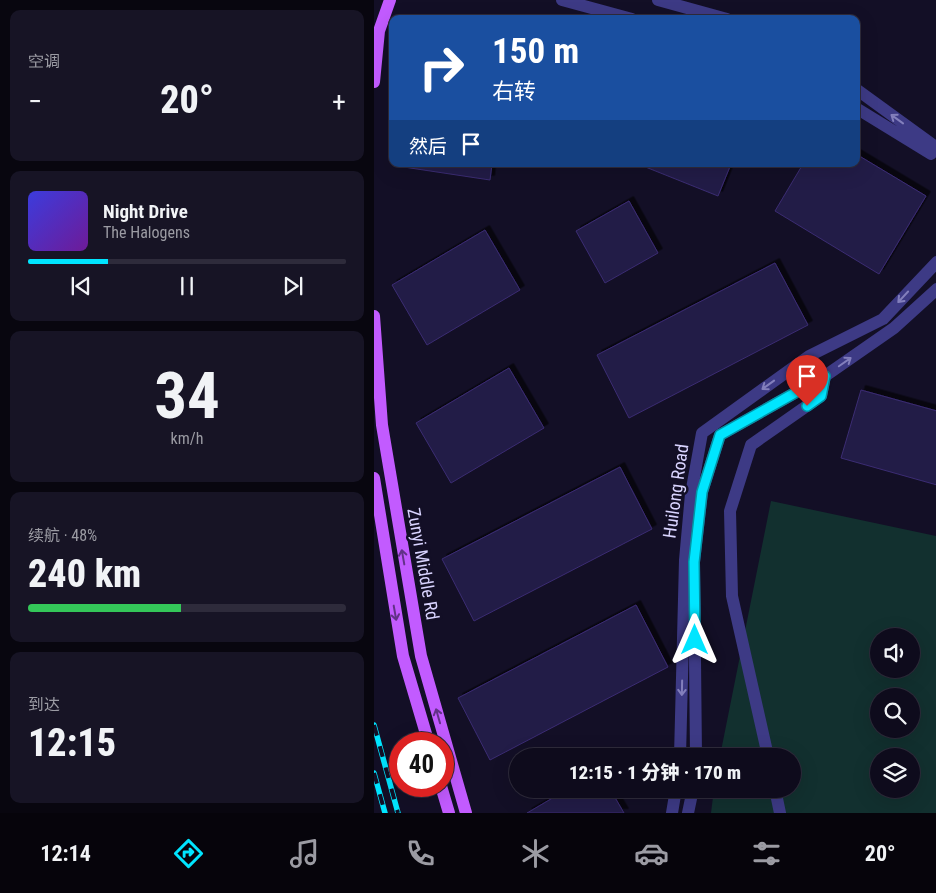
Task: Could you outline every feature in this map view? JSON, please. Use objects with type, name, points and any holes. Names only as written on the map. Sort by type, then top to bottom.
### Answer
[{"type":"main road","points":[[374,82],[379,31],[390,0]]},
{"type":"main road","name":"Zunyi Middle Rd","points":[[374,316],[382,425],[421,656],[466,813]]},
{"type":"main road","name":"Zunyi Middle Rd","points":[[374,478],[404,656],[426,732]]},
{"type":"main road","points":[[444,797],[449,813]]},
{"type":"street","points":[[562,0],[617,15]]},
{"type":"street","points":[[658,0],[712,15]]},
{"type":"street","points":[[860,93],[936,148]]},
{"type":"street","points":[[860,110],[936,156]]},
{"type":"street","name":"Huilong Road","points":[[680,748],[685,560],[691,494],[702,433],[808,356],[882,319],[936,262]]},
{"type":"street","name":"Huilong Road","points":[[696,748],[694,562],[702,492],[720,435],[825,376],[894,328],[936,289]]},
{"type":"street","points":[[766,748],[732,596],[730,511],[751,445],[821,396],[825,376]]},
{"type":"street","points":[[672,813],[674,798]]},
{"type":"street","points":[[688,813],[690,798]]},
{"type":"street","points":[[777,798],[780,813]]},
{"type":"green space","points":[[771,501],[936,536],[936,813],[711,813],[713,798],[801,798],[801,748],[722,748]]},
{"type":"building","points":[[860,156],[926,196],[879,274],[775,211],[801,167],[860,167]]},
{"type":"building","points":[[404,167],[492,167],[490,180]]},
{"type":"building","points":[[646,167],[730,167],[718,196]]},
{"type":"building","points":[[629,201],[658,253],[605,283],[576,231]]},
{"type":"building","points":[[485,230],[520,290],[427,345],[392,285]]},
{"type":"building","points":[[775,263],[808,325],[629,418],[597,355]]},
{"type":"building","points":[[509,368],[544,428],[451,483],[416,423]]},
{"type":"building","points":[[861,390],[937,411],[937,485],[841,458]]},
{"type":"building","points":[[620,467],[652,529],[474,621],[442,559]]},
{"type":"building","points":[[636,605],[668,667],[513,748],[509,748],[509,750],[490,760],[458,698]]},
{"type":"building","points":[[553,798],[615,798],[624,813],[527,813]]},
{"type":"railway","points":[[374,725],[398,813]]},
{"type":"railway","points":[[374,773],[385,813]]},
{"type":"route","points":[[695,640],[694,562],[702,492],[720,435],[825,376],[821,396],[807,406]]}]
